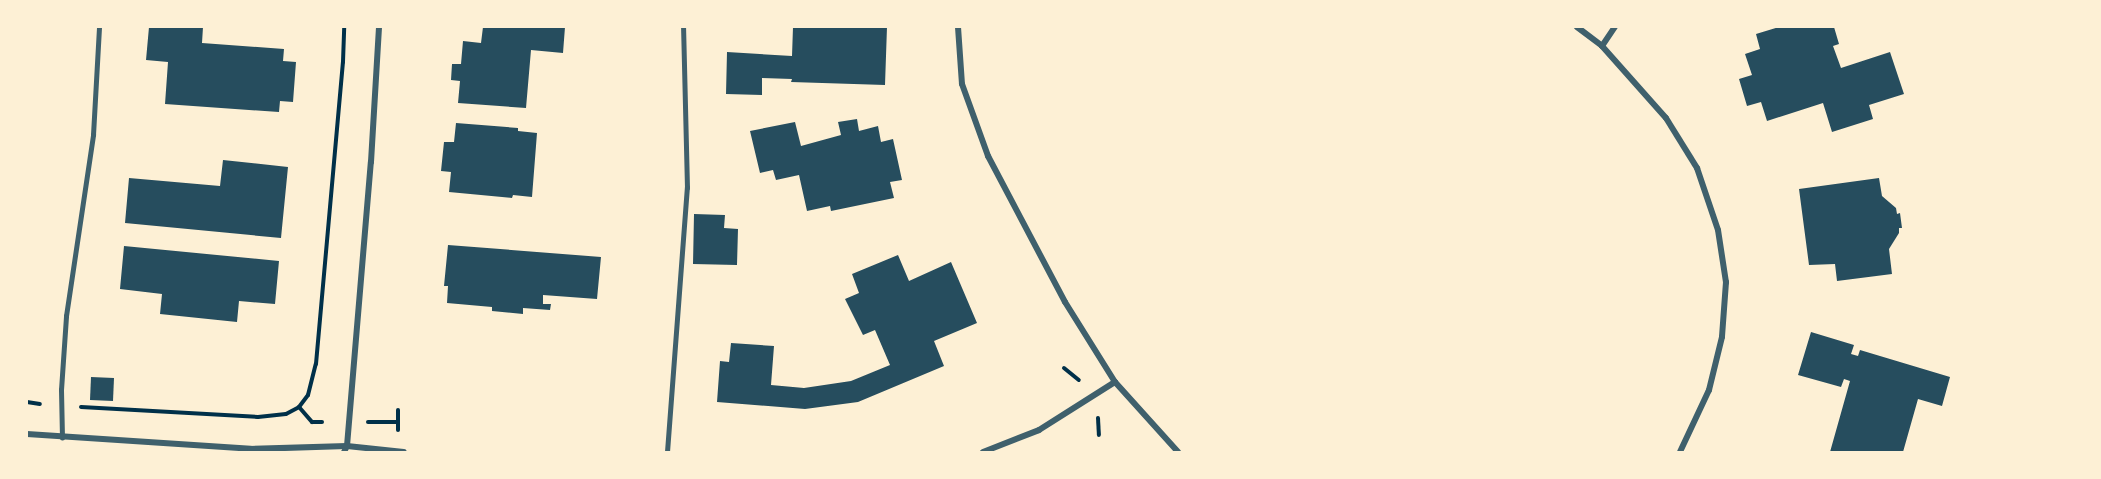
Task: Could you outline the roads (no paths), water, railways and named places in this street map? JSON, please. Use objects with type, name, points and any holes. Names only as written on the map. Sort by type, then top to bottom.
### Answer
[{"type":"street","points":[[347,450],[379,27]]},
{"type":"street","points":[[958,27],[962,84],[987,156],[1065,302],[1116,382],[1178,452]]},
{"type":"street","points":[[1577,27],[1602,46],[1666,118],[1697,168],[1718,230],[1726,282],[1722,337],[1710,390],[1680,452]]},
{"type":"street","points":[[1602,46],[1615,27]]},
{"type":"street","points":[[983,452],[1039,430],[1116,382]]},
{"type":"street","points":[[27,434],[250,449],[404,452]]},
{"type":"lane","points":[[62,438],[66,316],[93,135],[99,27]]},
{"type":"lane","points":[[667,452],[687,188],[683,27]]}]
